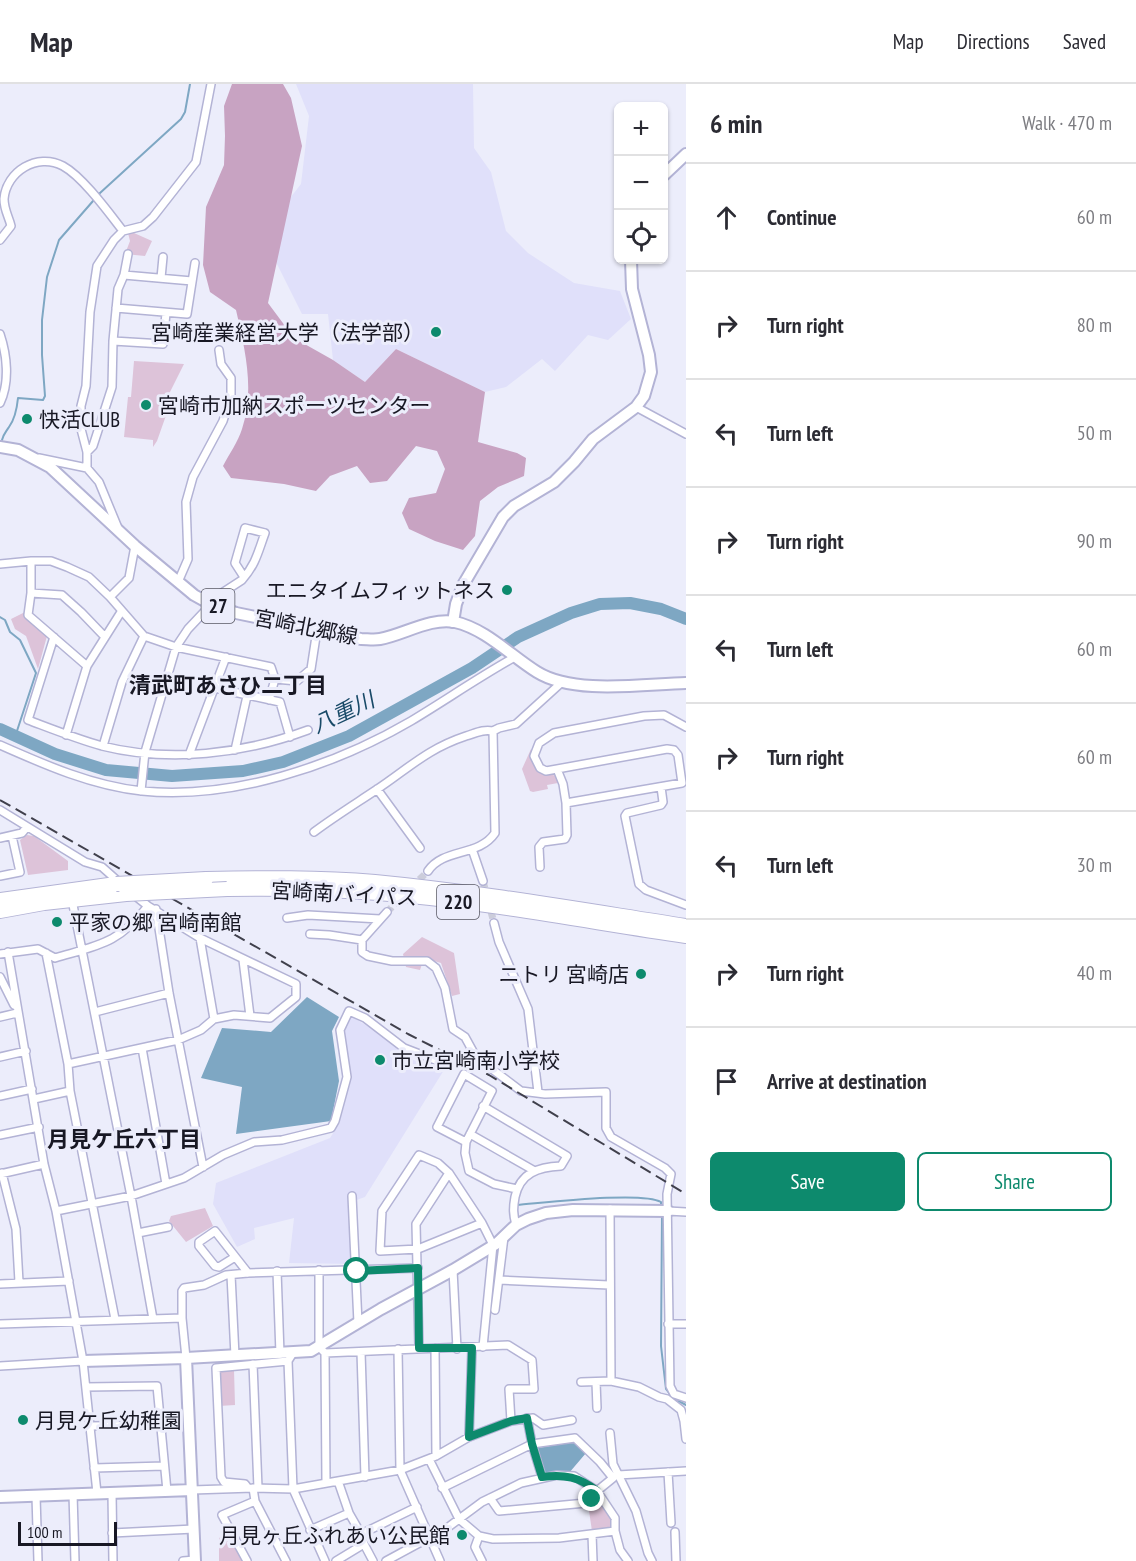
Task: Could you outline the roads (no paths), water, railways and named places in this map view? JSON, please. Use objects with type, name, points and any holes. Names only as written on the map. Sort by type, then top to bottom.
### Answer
[{"type":"highway","name":"宮崎南バイパス","points":[[0,900],[206,879],[303,878],[373,882],[470,893],[686,926]]},
{"type":"highway","name":"宮崎南バイパス","points":[[0,911],[72,900],[121,889],[306,889],[379,893],[470,903],[686,936]]},
{"type":"street","points":[[87,468],[87,452],[81,429],[81,406],[86,386],[93,284],[97,266],[102,256],[123,231],[138,228],[148,221],[196,162],[211,84]]},
{"type":"street","points":[[668,170],[686,154]]},
{"type":"street","points":[[0,240],[11,226],[4,207],[8,184],[24,167],[42,163],[56,164],[67,169],[90,191],[123,231]]},
{"type":"street","points":[[87,452],[93,446],[112,387],[118,289],[124,275],[128,254]]},
{"type":"street","points":[[161,278],[163,257]]},
{"type":"street","points":[[116,308],[187,314],[195,263]]},
{"type":"street","points":[[453,622],[456,604],[463,585],[503,516],[514,506],[554,482],[593,439],[636,407],[644,396],[651,372],[649,355],[632,289],[631,264]]},
{"type":"street","points":[[124,275],[192,281]]},
{"type":"street","points":[[114,342],[163,344],[166,313]]},
{"type":"street","points":[[0,334],[5,352],[7,378],[0,403]]},
{"type":"street","points":[[178,582],[188,559],[186,502],[193,477],[223,421],[231,395],[231,378],[221,364],[219,350]]},
{"type":"street","points":[[636,407],[686,434]]},
{"type":"street","name":"宮崎北郷線","points":[[0,447],[18,450],[50,467],[135,546],[194,595],[212,605],[236,613],[361,639],[380,639],[429,624],[453,622],[483,634],[539,673],[561,682],[579,686],[686,683]]},
{"type":"street","points":[[34,457],[87,468],[99,482],[119,531]]},
{"type":"street","points":[[140,788],[145,755],[176,647],[188,629],[222,593],[244,577],[254,567],[264,533],[245,528],[235,563],[244,577]]},
{"type":"street","points":[[110,597],[129,578],[135,546]]},
{"type":"street","points":[[31,561],[28,615],[87,666]]},
{"type":"street","points":[[0,564],[51,561],[67,567],[89,578],[110,597],[144,636],[176,647],[271,667],[275,679],[269,700]]},
{"type":"street","points":[[31,592],[62,595],[105,637]]},
{"type":"street","points":[[66,735],[87,666],[121,612]]},
{"type":"street","points":[[275,679],[297,681],[311,669],[316,630]]},
{"type":"street","points":[[103,746],[122,681],[144,636]]},
{"type":"street","points":[[54,637],[28,720],[66,735],[145,755],[168,756],[235,750],[290,737],[308,730]]},
{"type":"street","points":[[189,755],[226,657]]},
{"type":"street","points":[[0,746],[87,779],[171,792],[277,779],[314,767],[410,721],[515,657]]},
{"type":"street","points":[[314,832],[421,756],[449,741],[485,730],[493,731],[516,724],[561,682]]},
{"type":"street","points":[[215,688],[280,702],[290,737]]},
{"type":"street","points":[[235,750],[247,696]]},
{"type":"street","points":[[566,803],[682,783],[678,755],[674,750],[667,749],[546,771],[540,768],[534,756],[539,743],[554,733],[655,714],[674,719],[686,727]]},
{"type":"street","points":[[428,871],[435,861],[472,849],[491,840],[495,833],[493,731]]},
{"type":"street","points":[[540,867],[538,847],[543,842],[565,839],[567,835],[566,803],[563,784],[557,769]]},
{"type":"street","points":[[661,787],[663,802],[661,805],[627,813],[625,816],[637,873],[641,888],[686,905]]},
{"type":"street","points":[[377,789],[420,848]]},
{"type":"street","points":[[0,810],[85,862],[102,867],[148,906],[200,938],[296,984],[296,997],[270,1018],[234,1015],[213,1019],[201,1030],[178,1040],[68,1064]]},
{"type":"street","points":[[0,838],[22,833],[27,827]]},
{"type":"street","points":[[0,876],[20,872],[12,836]]},
{"type":"street","points":[[472,849],[483,881]]},
{"type":"street","points":[[72,900],[84,949],[153,1319]]},
{"type":"street","points":[[97,1494],[83,1361],[76,1320],[56,1211],[44,1164],[26,1051],[4,953],[38,949],[55,958],[115,939],[137,920],[148,906]]},
{"type":"street","points":[[156,909],[169,993],[203,1167]]},
{"type":"street","points":[[387,912],[362,940],[362,952],[368,956],[392,961],[428,961],[436,968],[446,988],[453,1029],[465,1037],[476,1057],[521,1090],[606,1092],[606,1128],[611,1137],[665,1168],[671,1174],[667,1194],[670,1386],[674,1394],[686,1398]]},
{"type":"street","points":[[287,918],[308,915],[380,919]]},
{"type":"street","points":[[494,923],[499,942],[528,1009],[538,1092]]},
{"type":"street","points":[[310,934],[329,934],[362,940]]},
{"type":"street","points":[[200,938],[213,1019]]},
{"type":"street","points":[[46,953],[68,1064],[70,1091],[116,1319]]},
{"type":"street","points":[[243,960],[250,1016]]},
{"type":"street","points":[[1,979],[20,1022]]},
{"type":"street","points":[[94,1012],[169,993]]},
{"type":"street","points":[[56,1211],[131,1196],[184,1178],[223,1155],[254,1143],[282,1140],[331,1128],[347,1077],[339,1030],[349,1011],[365,1018],[404,1048],[443,1063]]},
{"type":"street","points":[[0,1017],[17,1013]]},
{"type":"street","points":[[142,1048],[166,1184]]},
{"type":"street","points":[[0,1057],[26,1051]]},
{"type":"street","points":[[466,1142],[437,1127],[464,1074],[492,1091],[466,1142],[465,1153],[469,1171],[494,1184],[517,1189]]},
{"type":"street","points":[[0,1096],[33,1089]]},
{"type":"street","points":[[34,1099],[70,1091]]},
{"type":"street","points":[[483,1106],[567,1156],[561,1166],[533,1170],[520,1182],[512,1213],[516,1225]]},
{"type":"street","points":[[0,1135],[39,1127]]},
{"type":"street","points":[[470,1134],[533,1170]]},
{"type":"street","points":[[482,1223],[418,1249],[380,1251],[382,1211],[419,1155],[438,1163],[449,1173],[482,1223],[493,1245],[483,1347]]},
{"type":"street","points":[[19,1282],[16,1229],[1,1174],[44,1164]]},
{"type":"street","points":[[419,1348],[416,1224],[449,1173]]},
{"type":"street","points":[[352,1196],[358,1323]]},
{"type":"street","points":[[610,1209],[611,1381]]},
{"type":"street","points":[[322,1350],[358,1323],[493,1245],[516,1225],[546,1213],[610,1209],[686,1212]]},
{"type":"street","points":[[138,1233],[168,1227]]},
{"type":"street","points":[[235,1257],[219,1267],[215,1266],[199,1246],[199,1242],[215,1231],[248,1273]]},
{"type":"street","points":[[495,1310],[504,1237]]},
{"type":"street","points":[[183,1561],[195,1561],[186,1358],[182,1318],[183,1288],[204,1285],[231,1275],[248,1273],[418,1268]]},
{"type":"street","points":[[319,1270],[326,1483]]},
{"type":"street","points":[[453,1270],[457,1348]]},
{"type":"street","points":[[277,1271],[287,1356],[293,1489],[325,1561]]},
{"type":"street","points":[[231,1275],[235,1356]]},
{"type":"street","points":[[499,1280],[609,1285]]},
{"type":"street","points":[[0,1284],[69,1281]]},
{"type":"street","points":[[0,1324],[182,1318]]},
{"type":"street","points":[[668,1324],[686,1324]]},
{"type":"street","points":[[253,1488],[245,1484],[224,1482],[220,1477],[216,1368],[253,1364],[322,1350],[361,1352],[508,1346],[532,1360],[534,1389],[509,1389],[511,1421]]},
{"type":"street","points":[[435,1348],[436,1456]]},
{"type":"street","points":[[469,1437],[472,1348]]},
{"type":"street","points":[[398,1349],[400,1470],[440,1561]]},
{"type":"street","points":[[361,1352],[365,1477]]},
{"type":"street","points":[[0,1366],[83,1361],[287,1356]]},
{"type":"street","points":[[253,1364],[253,1488],[255,1501],[286,1561]]},
{"type":"street","points":[[581,1382],[611,1381],[639,1387],[667,1399],[681,1410],[685,1421],[686,1439]]},
{"type":"street","points":[[596,1382],[597,1408]]},
{"type":"street","points":[[86,1387],[157,1386],[167,1491]]},
{"type":"street","points":[[527,1418],[542,1477]]},
{"type":"street","points":[[0,1497],[253,1488],[293,1489],[400,1470],[436,1456],[469,1437],[511,1421],[533,1418],[543,1425],[572,1420]]},
{"type":"street","points":[[90,1426],[161,1425]]},
{"type":"street","points":[[610,1433],[613,1464],[636,1511],[652,1561]]},
{"type":"street","points":[[442,1488],[532,1444],[575,1438],[614,1478],[586,1503],[500,1510],[490,1498]]},
{"type":"street","points":[[429,1459],[459,1519],[479,1536],[494,1539],[559,1538],[615,1531]]},
{"type":"street","points":[[94,1468],[164,1466]]},
{"type":"street","points":[[618,1474],[686,1471]]},
{"type":"street","points":[[668,1472],[671,1523]]},
{"type":"street","points":[[386,1561],[459,1519],[490,1498],[521,1483],[557,1475],[574,1476],[597,1491],[615,1518],[615,1531],[620,1550],[628,1561]]},
{"type":"street","points":[[338,1481],[349,1514],[373,1561]]},
{"type":"street","points":[[112,1493],[113,1561]]},
{"type":"street","points":[[73,1494],[75,1561]]},
{"type":"street","points":[[36,1496],[38,1561]]},
{"type":"street","points":[[247,1561],[222,1515],[255,1501]]},
{"type":"street","points":[[361,1534],[417,1507]]},
{"type":"street","points":[[310,1530],[349,1514]]},
{"type":"street","points":[[112,1533],[194,1529]]},
{"type":"street","points":[[675,1532],[676,1561]]},
{"type":"street","points":[[592,1534],[593,1561]]},
{"type":"street","points":[[479,1536],[475,1547],[482,1561]]},
{"type":"street","points":[[336,1561],[364,1545]]},
{"type":"waterway","points":[[2,440],[14,417],[18,398],[43,400],[45,396],[42,320],[47,277],[59,240],[100,193],[181,119],[185,112],[190,84]]},
{"type":"waterway","name":"八重川","points":[[0,729],[55,754],[106,770],[172,776],[243,771],[283,762],[349,736],[472,668],[518,637],[571,613],[600,604],[630,603],[661,609],[686,619]]},
{"type":"waterway","points":[[0,617],[5,620],[10,632],[20,640],[36,673],[15,737]]},
{"type":"waterway","points":[[517,1205],[634,1198],[661,1202],[661,1206]]},
{"type":"waterway","points":[[662,1215],[661,1346],[666,1389],[673,1398],[686,1405]]},
{"type":"tunnel","points":[[412,887],[428,871]]},
{"type":"tunnel","points":[[483,881],[494,923]]},
{"type":"tunnel","points":[[387,912],[402,897]]},
{"type":"railway","points":[[0,800],[408,1034],[489,1075],[686,1194]]},
{"type":"place","name":"宮崎産業経営大学（法学部）","points":[[436,332]]},
{"type":"place","name":"宮崎市加納スポーツセンター","points":[[146,405]]},
{"type":"place","name":"快活CLUB","points":[[27,419]]},
{"type":"place","name":"エニタイムフィットネス","points":[[507,590]]},
{"type":"place","name":"平家の郷 宮崎南館","points":[[57,922]]},
{"type":"place","name":"ニトリ 宮崎店","points":[[641,974]]},
{"type":"place","name":"市立宮崎南小学校","points":[[380,1060]]},
{"type":"place","name":"月見ケ丘幼稚園","points":[[23,1420]]},
{"type":"place","name":"月見ヶ丘ふれあい公民館","points":[[462,1535]]},
{"type":"district","name":"清武町あさひ二丁目","points":[[228,685]]},
{"type":"district","name":"月見ケ丘六丁目","points":[[124,1139]]}]
